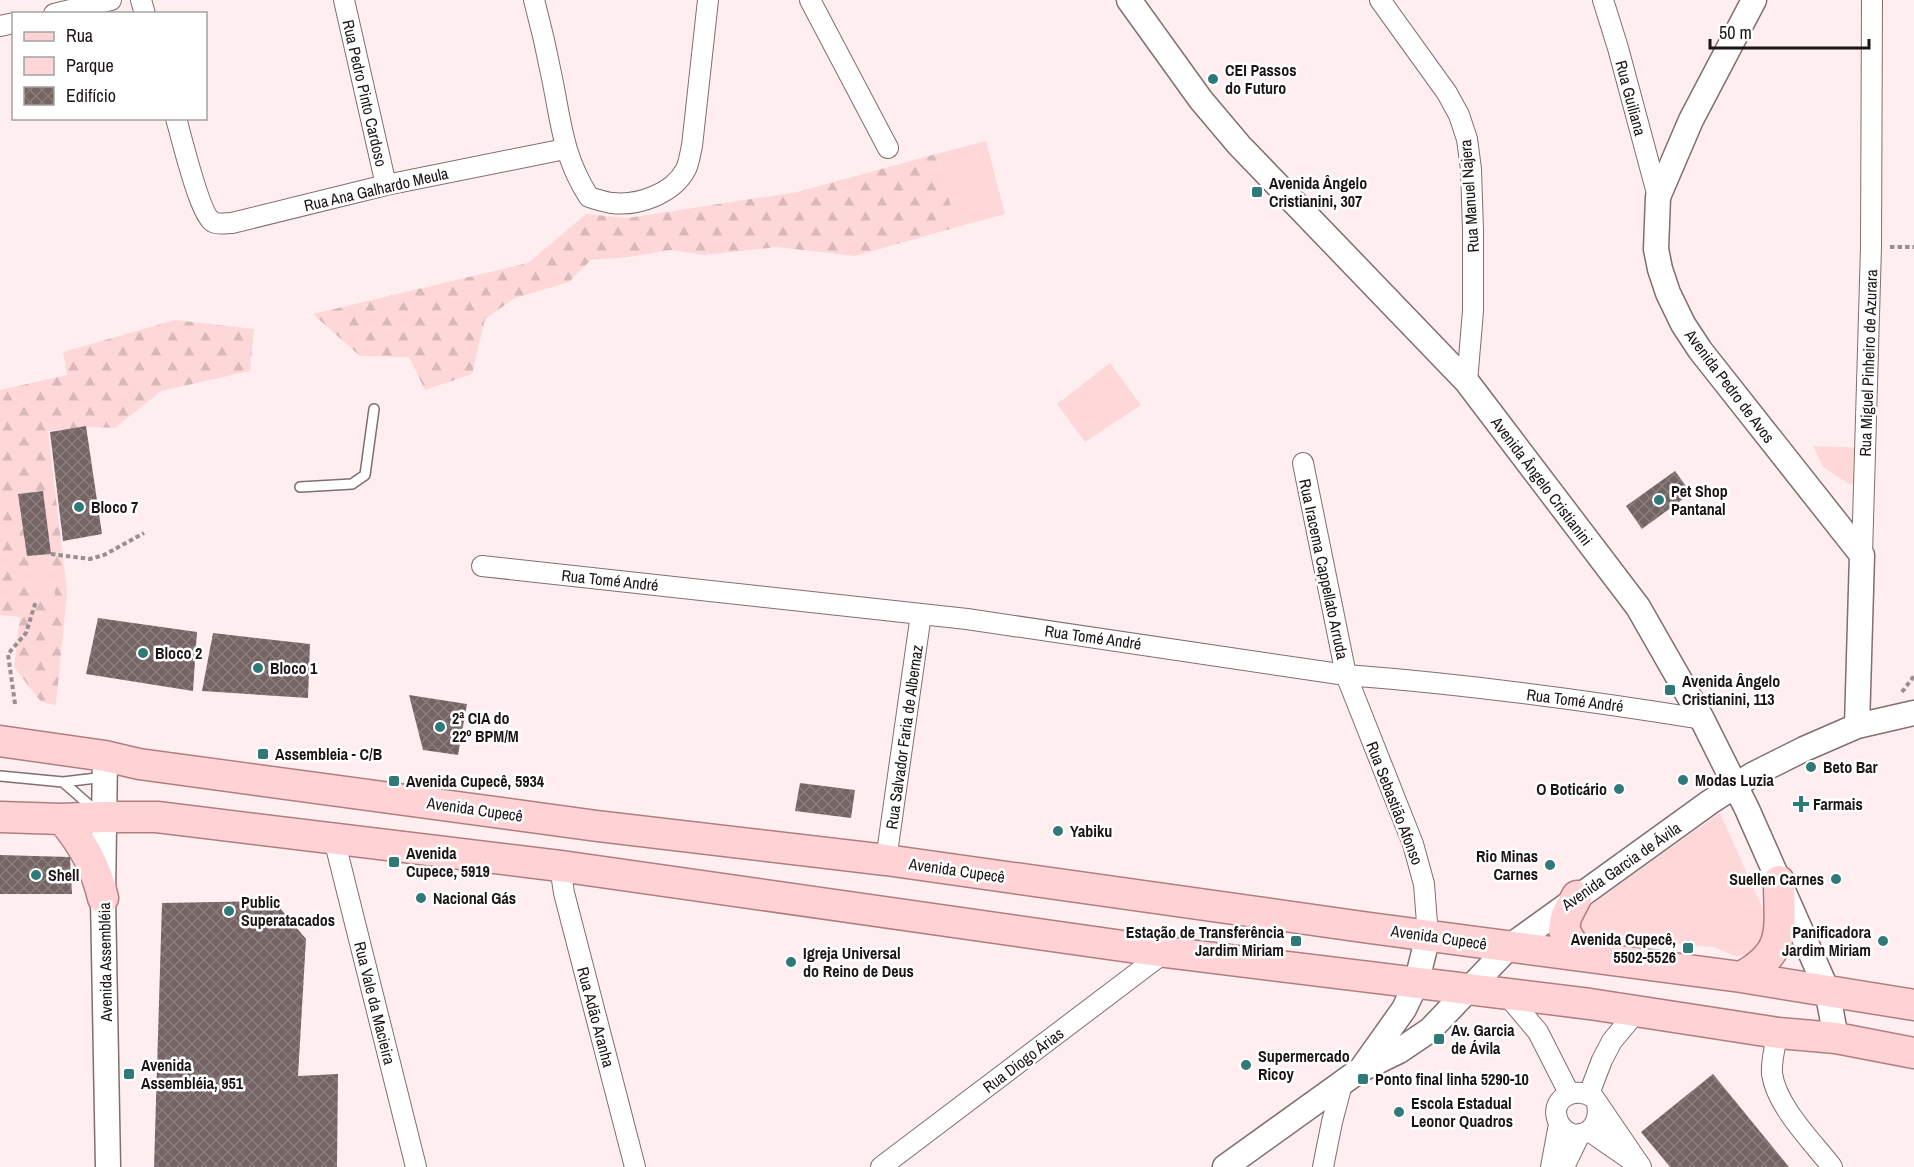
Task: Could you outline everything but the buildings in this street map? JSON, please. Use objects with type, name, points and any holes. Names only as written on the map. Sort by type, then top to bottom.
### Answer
[{"type":"main road","name":"Avenida Cupecê","points":[[0,741],[120,769],[886,860],[1428,936],[1741,977],[1914,1005]]},
{"type":"main road","points":[[0,818],[157,817],[560,866],[1165,952],[1637,1011],[1778,1033],[1836,1038],[1914,1053]]},
{"type":"main road","points":[[62,819],[84,847],[93,863],[103,898]]},
{"type":"main road","points":[[1741,977],[1768,959],[1776,945],[1780,928],[1779,881]]},
{"type":"main road","points":[[1578,896],[1566,917],[1564,930],[1579,955]]},
{"type":"street","points":[[62,12],[111,0]]},
{"type":"street","name":"Rua Pedro Pinto Cardoso","points":[[344,0],[386,185]]},
{"type":"street","points":[[534,0],[552,76],[565,149],[589,197],[612,203],[635,203],[657,196],[674,184],[686,169],[692,146],[708,0]]},
{"type":"street","points":[[810,0],[888,148]]},
{"type":"street","name":"Avenida Ângelo Cristianini","points":[[1129,0],[1201,100],[1239,145],[1467,382],[1638,607],[1702,719],[1779,881],[1827,990],[1836,1038]]},
{"type":"street","name":"Rua Guiliana","points":[[1603,0],[1658,197]]},
{"type":"street","name":"Avenida Pedro de Avos","points":[[1754,0],[1691,120],[1658,197],[1656,249],[1668,293],[1683,324],[1700,350],[1862,555]]},
{"type":"street","name":"Rua Miguel Pinheiro de Azurara","points":[[1857,726],[1871,247],[1872,0]]},
{"type":"street","name":"Rua Manuel Najera","points":[[1383,1],[1447,93],[1459,115],[1467,139],[1471,169],[1473,299],[1467,382]]},
{"type":"street","name":"Rua Ana Galhardo Meula","points":[[177,120],[200,200],[213,222],[221,224],[386,185],[565,149]]},
{"type":"street","name":"Rua Iracema Cappellato Arruda","points":[[1302,463],[1346,675]]},
{"type":"street","name":"Rua Tomé André","points":[[482,566],[967,619],[1346,675],[1403,679],[1596,702],[1702,719]]},
{"type":"street","name":"Rua Salvador Faria de Albernaz","points":[[886,860],[921,614]]},
{"type":"street","name":"Rua Sebastião Afonso","points":[[1346,675],[1413,844],[1424,884],[1428,936]]},
{"type":"street","name":"Avenida Garcia de Ávila","points":[[1225,1167],[1351,1077],[1399,1051],[1430,1030],[1509,947],[1734,786],[1804,748],[1857,726],[1914,713]]},
{"type":"street","name":"Avenida Assembléia","points":[[108,1167],[103,898],[104,817],[120,769]]},
{"type":"street","name":"Rua Vale da Macieira","points":[[334,839],[416,1167]]},
{"type":"street","name":"Rua Adão Aranha","points":[[560,866],[564,893],[635,1167]]},
{"type":"street","name":"Avenida Garcia de Ávila","points":[[1351,1077],[1404,1009],[1416,984],[1428,936]]},
{"type":"street","name":"Rua Diogo Árias","points":[[881,1167],[1165,952]]},
{"type":"street","points":[[1507,994],[1641,1167]]},
{"type":"street","points":[[1585,1097],[1612,1041],[1637,1011]]},
{"type":"street","points":[[1778,1033],[1772,1059],[1772,1075],[1778,1095],[1832,1167]]},
{"type":"street","points":[[1323,1167],[1332,1122],[1351,1077]]},
{"type":"street","points":[[1551,1167],[1559,1124],[1557,1110],[1563,1097],[1585,1097]]},
{"type":"street","points":[[1564,1167],[1585,1133],[1596,1124],[1599,1114],[1585,1097]]},
{"type":"street","points":[[1559,1124],[1570,1133],[1585,1133],[1641,1167]]},
{"type":"lane","points":[[300,487],[352,484],[365,475],[374,409]]},
{"type":"lane","points":[[0,776],[63,782],[120,769]]},
{"type":"lane","points":[[63,782],[104,817]]},
{"type":"path","points":[[51,554],[90,558],[104,555],[144,533]]},
{"type":"path","points":[[15,704],[8,654],[26,633],[36,601]]},
{"type":"green space","points":[[986,141],[1005,214],[957,227],[936,154]]},
{"type":"green space","points":[[936,154],[957,227],[855,256],[777,247],[704,255],[671,250],[591,260],[569,282],[515,298],[485,319],[472,374],[425,390],[409,357],[360,356],[313,314],[528,263],[586,214],[628,218],[797,192]]},
{"type":"green space","points":[[175,320],[254,329],[250,371],[161,391],[115,428],[86,427],[48,431],[67,592],[56,705],[41,702],[14,667],[20,617],[0,615],[0,390],[67,375],[63,352]]},
{"type":"green space","points":[[1110,363],[1141,405],[1085,442],[1057,404]]},
{"type":"green space","points":[[1813,446],[1866,448],[1863,483],[1849,484],[1823,467]]},
{"type":"green space","points":[[51,554],[55,596],[36,601],[27,556]]},
{"type":"green space","points":[[1720,813],[1766,916],[1768,927],[1753,955],[1734,956],[1714,947],[1587,937],[1577,928],[1583,909]]},
{"type":"place","name":"CEI Passos do Futuro","points":[[1213,79]]},
{"type":"place","name":"Avenida Ângelo Cristianini, 307","points":[[1257,192]]},
{"type":"place","name":"Pet Shop Pantanal","points":[[1659,500]]},
{"type":"place","name":"Bloco 7","points":[[79,507]]},
{"type":"place","name":"Bloco 2","points":[[143,653]]},
{"type":"place","name":"Bloco 1","points":[[258,668]]},
{"type":"place","name":"Avenida Ângelo Cristianini, 113","points":[[1670,690]]},
{"type":"place","name":"2ª CIA do 22º BPM/M","points":[[440,727]]},
{"type":"place","name":"Assembleia - C/B","points":[[263,754]]},
{"type":"place","name":"Beto Bar","points":[[1811,767]]},
{"type":"place","name":"Modas Luzia","points":[[1683,780]]},
{"type":"place","name":"Avenida Cupecê, 5934","points":[[394,781]]},
{"type":"place","name":"O Boticário","points":[[1619,789]]},
{"type":"place","name":"Farmais","points":[[1801,804]]},
{"type":"place","name":"Yabiku","points":[[1058,831]]},
{"type":"place","name":"Avenida Cupece, 5919","points":[[394,862]]},
{"type":"place","name":"Rio Minas Carnes","points":[[1550,865]]},
{"type":"place","name":"Shell","points":[[36,875]]},
{"type":"place","name":"Suellen Carnes","points":[[1836,879]]},
{"type":"place","name":"Nacional Gás","points":[[421,898]]},
{"type":"place","name":"Public Superatacados","points":[[229,911]]},
{"type":"place","name":"Estação de Transferência Jardim Miriam","points":[[1296,941]]},
{"type":"place","name":"Panificadora Jardim Miriam","points":[[1883,941]]},
{"type":"place","name":"Avenida Cupecê, 5502-5526","points":[[1688,948]]},
{"type":"place","name":"Igreja Universal do Reino de Deus","points":[[791,962]]},
{"type":"place","name":"Av. Garcia de Ávila","points":[[1439,1039]]},
{"type":"place","name":"Supermercado Ricoy","points":[[1246,1065]]},
{"type":"place","name":"Avenida Assembléia, 951","points":[[129,1074]]},
{"type":"place","name":"Ponto final linha 5290-10","points":[[1363,1079]]},
{"type":"place","name":"Escola Estadual Leonor Quadros","points":[[1399,1112]]}]
